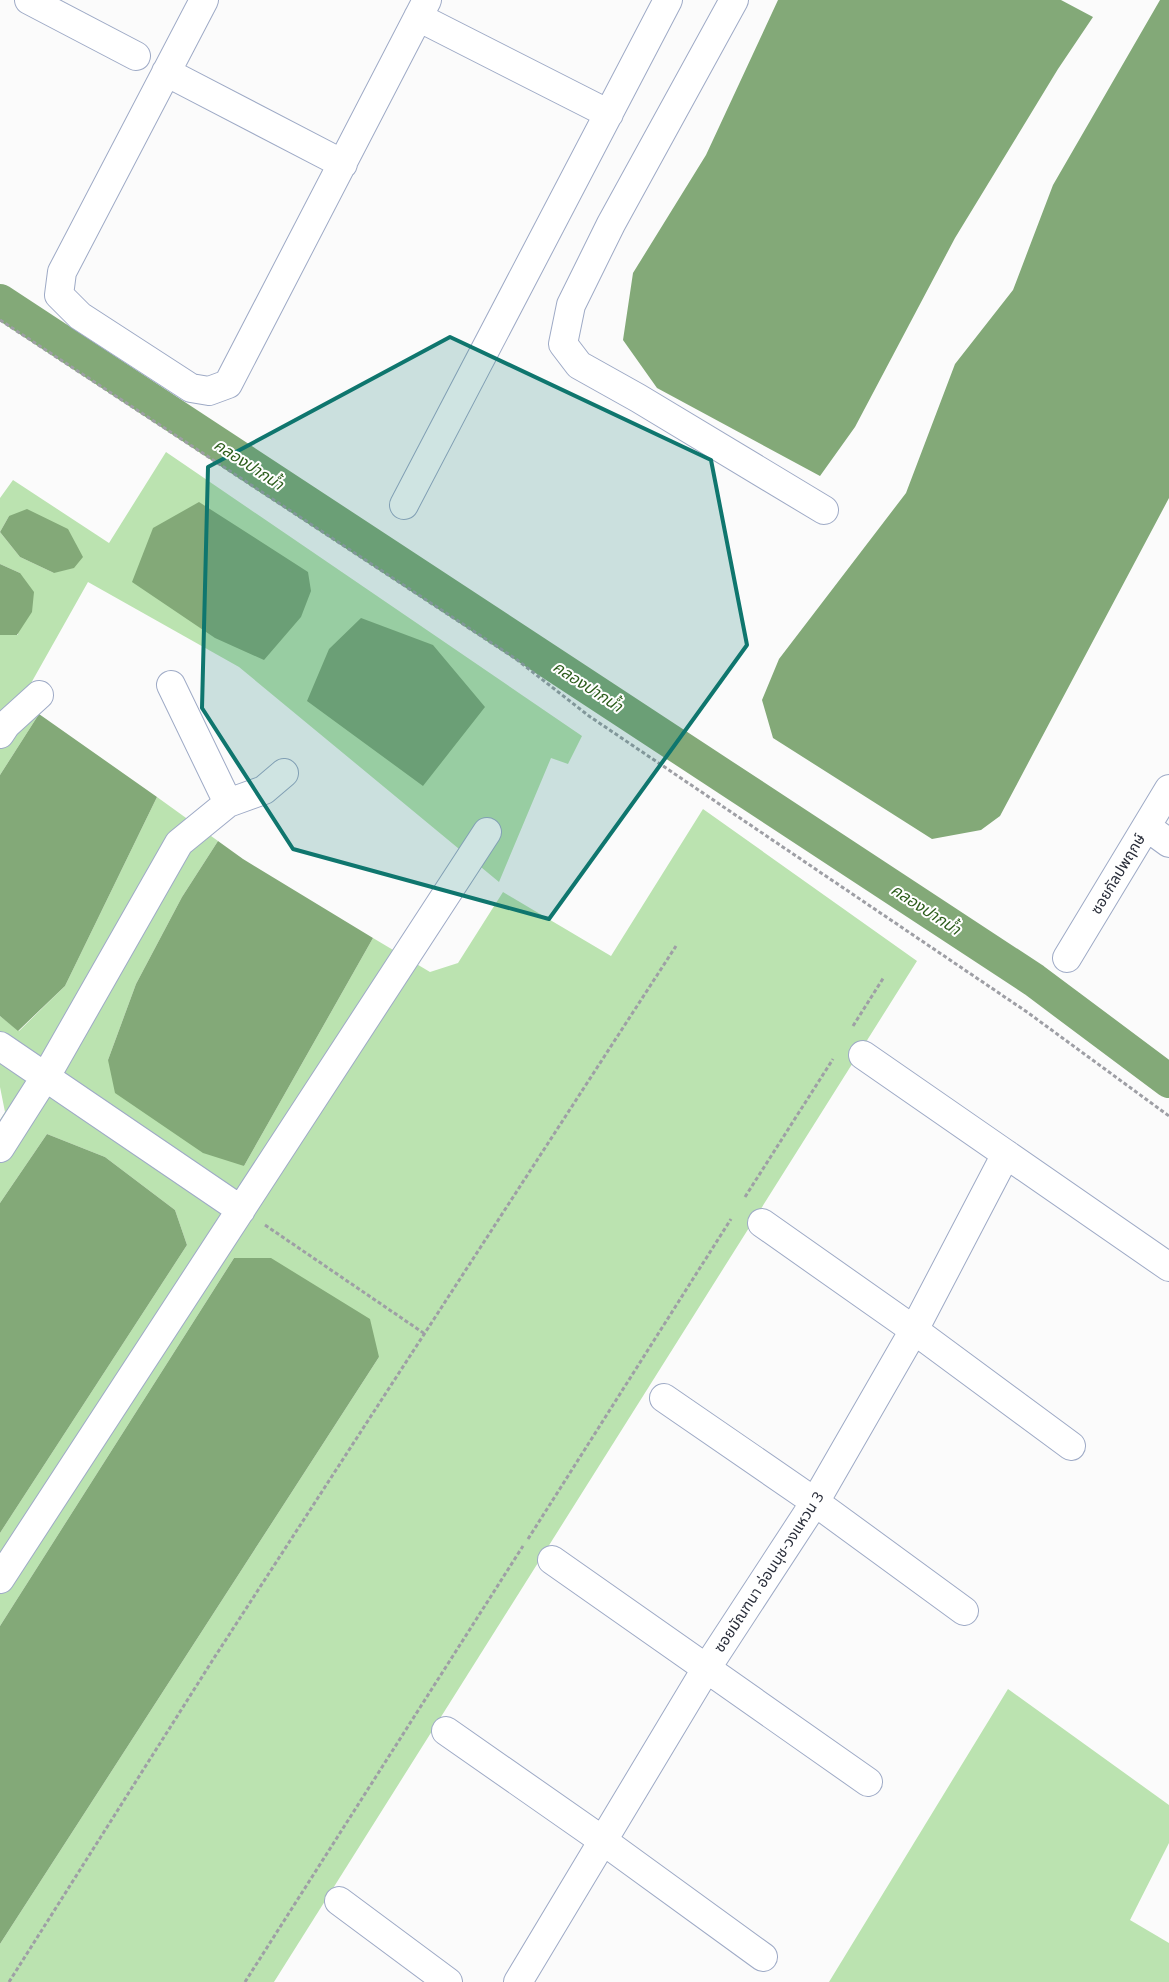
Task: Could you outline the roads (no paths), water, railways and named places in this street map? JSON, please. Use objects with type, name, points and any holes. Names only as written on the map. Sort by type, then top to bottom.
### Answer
[{"type":"street","points":[[29,0],[136,56]]},
{"type":"street","points":[[204,0],[62,272],[59,295],[80,316],[191,388],[209,391],[228,384],[423,8],[609,114]]},
{"type":"street","points":[[404,505],[668,0]]},
{"type":"street","points":[[734,0],[611,224],[571,305],[563,344],[579,365],[638,398],[824,510]]},
{"type":"street","points":[[166,72],[343,164]]},
{"type":"street","points":[[171,685],[228,803]]},
{"type":"street","points":[[0,734],[6,725],[39,695]]},
{"type":"street","points":[[0,1148],[45,1077],[179,843],[228,803],[264,790],[284,773]]},
{"type":"street","name":"ซอยกัลปพฤกษ์","points":[[1067,958],[1169,789]]},
{"type":"street","points":[[1146,827],[1169,843]]},
{"type":"street","points":[[0,1579],[487,832]]},
{"type":"street","points":[[0,1046],[241,1210]]},
{"type":"street","points":[[863,1055],[1169,1267]]},
{"type":"street","name":"ซอยมัณฑนา อ่อนนุช-วงแหวน 3","points":[[518,1982],[706,1669],[815,1502],[914,1330],[1006,1154]]},
{"type":"street","points":[[762,1223],[914,1330],[1072,1446]]},
{"type":"street","points":[[664,1398],[815,1502],[964,1611]]},
{"type":"street","points":[[552,1560],[868,1782]]},
{"type":"street","points":[[446,1731],[602,1840],[763,1957]]},
{"type":"street","points":[[339,1901],[448,1982]]},
{"type":"waterway","name":"คลองปากน้ำ","points":[[0,301],[1034,980],[1169,1081]]}]
